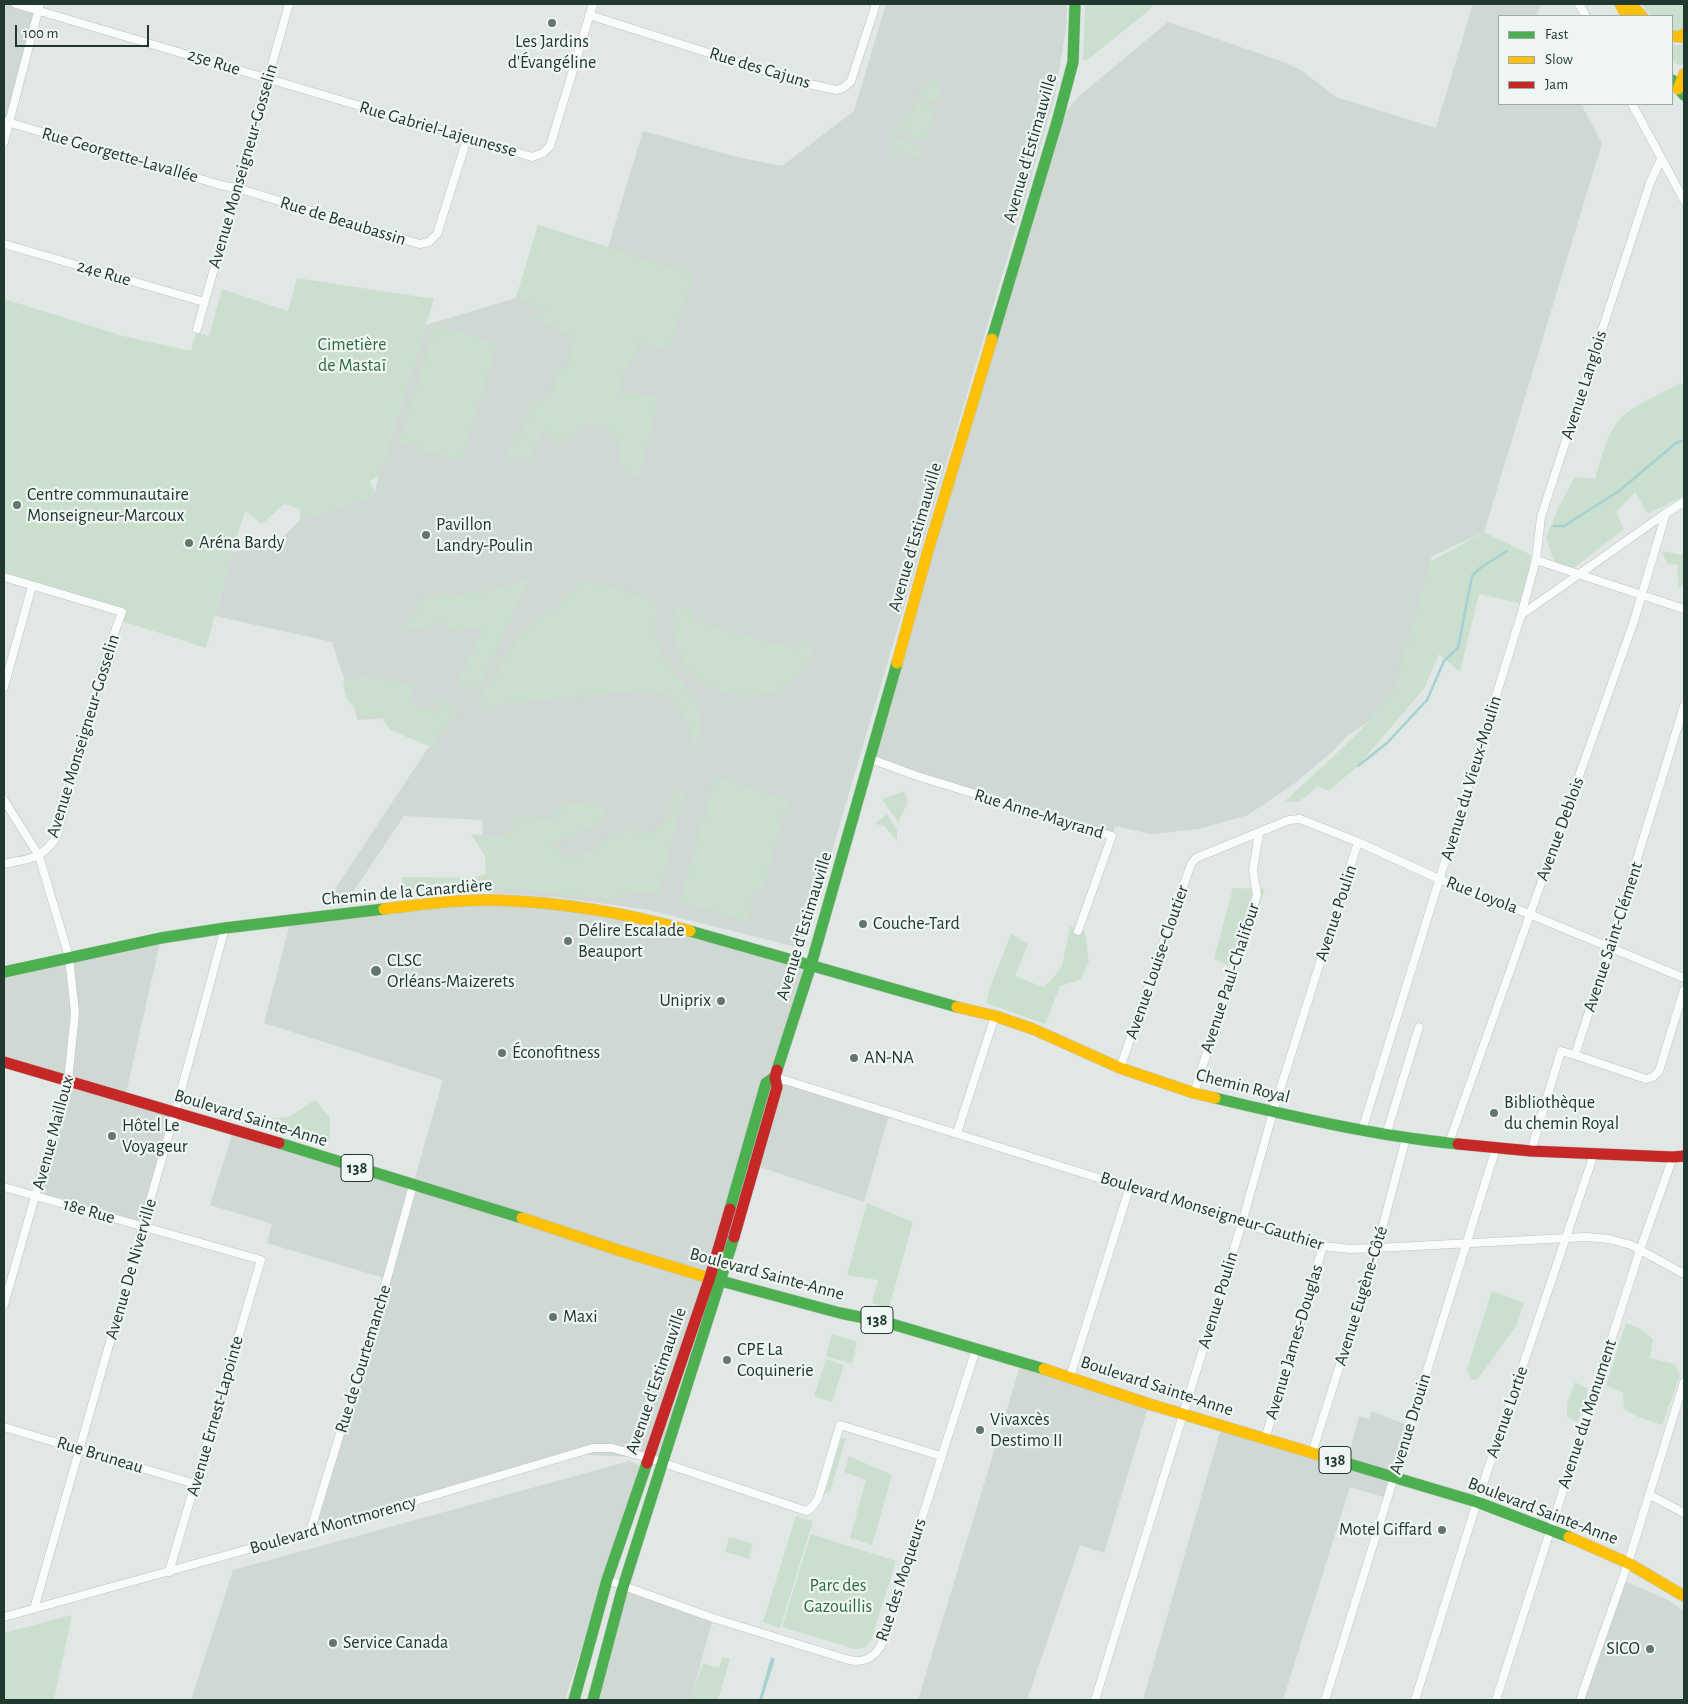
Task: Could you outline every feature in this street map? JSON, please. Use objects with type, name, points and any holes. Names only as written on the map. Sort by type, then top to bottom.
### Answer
[{"type":"main road","name":"Avenue d'Estimauville","points":[[593,1700],[624,1587],[715,1279],[766,1083],[776,1077],[811,965],[871,759],[927,554],[1060,114],[1073,62],[1075,4]]},
{"type":"main road","points":[[1620,4],[1626,15]]},
{"type":"main road","points":[[1630,4],[1641,15]]},
{"type":"main road","points":[[1680,87],[1684,74]]},
{"type":"main road","name":"Chemin de la Canardière","points":[[4,972],[161,938],[225,928],[418,904],[494,900],[563,906],[632,916],[811,965]]},
{"type":"main road","name":"Chemin Royal","points":[[811,965],[977,1013],[995,1016],[1033,1029],[1120,1068],[1194,1093],[1273,1112],[1386,1136],[1449,1143],[1531,1151],[1679,1157]]},
{"type":"main road","name":"Boulevard Sainte-Anne","points":[[4,1062],[234,1129],[480,1204],[621,1251],[840,1313],[885,1322],[1070,1377],[1149,1404],[1477,1502],[1550,1529],[1628,1563],[1684,1596]]},
{"type":"main road","name":"Avenue d'Estimauville","points":[[574,1700],[607,1580],[649,1458],[715,1279]]},
{"type":"street","name":"25e Rue","points":[[16,4],[39,7],[268,78]]},
{"type":"street","name":"Avenue Monseigneur-Gosselin","points":[[197,329],[289,4]]},
{"type":"street","name":"Rue Gabriel-Lajeunesse","points":[[268,78],[532,157],[543,153],[550,146],[593,4]]},
{"type":"street","name":"Rue des Cajuns","points":[[589,15],[800,82],[836,90],[843,88],[851,81],[876,4]]},
{"type":"street","points":[[1579,4],[1585,15]]},
{"type":"street","points":[[4,142],[7,122],[39,7]]},
{"type":"street","points":[[1633,105],[1684,200]]},
{"type":"street","name":"Rue Georgette-Lavallée","points":[[7,122],[214,183],[237,188]]},
{"type":"street","name":"Rue de Beaubassin","points":[[237,188],[419,244],[429,242],[437,234],[467,138]]},
{"type":"street","name":"Avenue Langlois","points":[[1521,615],[1536,560],[1541,516],[1650,183],[1662,159]]},
{"type":"street","name":"24e Rue","points":[[4,244],[204,302]]},
{"type":"street","points":[[1521,615],[1684,502]]},
{"type":"street","name":"Avenue Deblois","points":[[1449,1143],[1634,621],[1666,513]]},
{"type":"street","points":[[1536,560],[1684,609]]},
{"type":"street","points":[[4,576],[32,586],[4,687]]},
{"type":"street","name":"Avenue Monseigneur-Gosselin","points":[[32,586],[122,612],[106,656],[56,838],[39,856]]},
{"type":"street","name":"Avenue du Vieux-Moulin","points":[[1362,1130],[1521,615]]},
{"type":"street","name":"Avenue Saint-Clément","points":[[1575,1055],[1684,706]]},
{"type":"street","name":"Rue Anne-Mayrand","points":[[871,759],[917,776],[1112,836],[1078,931]]},
{"type":"street","name":"Avenue Mailloux","points":[[4,800],[39,856],[70,957],[75,1013],[68,1081],[4,1305]]},
{"type":"street","name":"Rue Loyola","points":[[1196,858],[1289,820],[1300,820],[1358,842],[1440,879],[1684,978]]},
{"type":"street","name":"Avenue Paul-Chalifour","points":[[1194,1093],[1257,895],[1253,870],[1259,833]]},
{"type":"street","name":"Avenue Poulin","points":[[1095,1700],[1242,1223],[1273,1112],[1358,842]]},
{"type":"street","points":[[4,864],[39,856]]},
{"type":"street","name":"Avenue Louise-Cloutier","points":[[1120,1068],[1191,864],[1196,858]]},
{"type":"street","name":"Avenue De Niverville","points":[[34,1609],[175,1113],[225,928]]},
{"type":"street","points":[[1531,1151],[1561,1051],[1646,1079],[1653,1077],[1659,1071],[1684,990]]},
{"type":"street","points":[[957,1133],[995,1016]]},
{"type":"street","points":[[1386,1136],[1419,1027]]},
{"type":"street","name":"Boulevard Monseigneur-Gauthier","points":[[776,1077],[1130,1186],[1242,1223],[1323,1246],[1350,1249],[1586,1237],[1609,1239],[1631,1245],[1684,1274]]},
{"type":"street","name":"Avenue Eugène-Côté","points":[[1312,1453],[1377,1248],[1406,1138]]},
{"type":"street","name":"Avenue Drouin","points":[[1325,1700],[1496,1148]]},
{"type":"street","name":"Avenue Lortie","points":[[1415,1700],[1477,1502],[1594,1154]]},
{"type":"street","name":"Avenue du Monument","points":[[1496,1700],[1640,1250],[1679,1157]]},
{"type":"street","name":"Rue de Courtemanche","points":[[310,1532],[387,1279],[413,1185]]},
{"type":"street","points":[[1070,1377],[1130,1186]]},
{"type":"street","name":"18e Rue","points":[[4,1187],[261,1260]]},
{"type":"street","name":"Avenue James-Douglas","points":[[1265,1438],[1323,1246]]},
{"type":"street","name":"Avenue Ernest-Lapointe","points":[[170,1572],[261,1260]]},
{"type":"street","name":"Rue des Moqueurs","points":[[607,1580],[713,1618],[849,1660],[868,1659],[877,1652],[882,1643],[976,1349]]},
{"type":"street","points":[[1580,1700],[1628,1563],[1682,1395],[1684,1382]]},
{"type":"street","name":"Boulevard Montmorency","points":[[4,1617],[310,1532],[594,1448],[612,1448],[649,1458],[806,1511],[818,1499],[840,1425],[941,1456]]},
{"type":"street","name":"Rue Bruneau","points":[[4,1427],[80,1448],[195,1484]]},
{"type":"street","points":[[1650,1495],[1684,1513]]},
{"type":"shaded area","points":[[4,4],[38,10],[10,123],[4,121]]},
{"type":"shaded area","points":[[886,4],[1067,4],[1066,29],[1054,100],[807,935],[800,944],[793,946],[644,909],[554,897],[488,893],[482,820],[404,816],[349,898],[347,905],[323,907],[430,745],[385,718],[358,720],[332,642],[215,616],[232,552],[274,546],[300,520],[373,496],[426,325],[516,298],[538,225],[608,247],[643,131],[737,157],[782,166],[854,111]]},
{"type":"shaded area","points":[[1473,4],[1541,4],[1536,15],[1498,15],[1498,105],[1582,105],[1602,143],[1484,532],[1432,556],[1397,686],[1367,723],[1348,735],[1333,751],[1295,783],[1248,815],[1199,829],[1151,834],[1115,826],[1112,836],[871,759],[1057,122],[1078,97],[1168,22],[1281,61],[1301,70],[1336,97],[1436,128]]},
{"type":"shaded area","points":[[453,901],[632,916],[811,965],[776,1077],[890,1112],[864,1202],[754,1165],[662,1463],[649,1458],[572,1454],[310,1532],[387,1279],[267,1243],[272,1224],[210,1205],[234,1129],[413,1185],[443,1080],[264,1023],[291,920]]},
{"type":"shaded area","points":[[161,938],[125,1098],[175,1113],[143,1227],[36,1196],[68,1081],[4,1062],[4,972]]},
{"type":"shaded area","points":[[1021,1363],[1149,1404],[1104,1553],[1080,1545],[1027,1700],[918,1700]]},
{"type":"shaded area","points":[[1371,1411],[1410,1426],[1387,1498],[1350,1487],[1283,1700],[1143,1700],[1219,1435],[1224,1426],[1347,1463],[1359,1416],[1369,1419]]},
{"type":"shaded area","points":[[630,1461],[640,1466],[565,1700],[191,1700],[233,1570]]},
{"type":"shaded area","name":"SICO","points":[[1622,1580],[1668,1600],[1684,1611],[1684,1700],[1584,1700]]},
{"type":"shaded area","points":[[623,1587],[713,1618],[691,1700],[596,1700]]},
{"type":"green space","points":[[1085,4],[1154,4],[1148,11],[1086,61],[1083,60]]},
{"type":"green space","points":[[1641,4],[1684,4],[1683,28],[1678,32],[1673,31],[1673,15],[1650,15]]},
{"type":"green space","points":[[1673,44],[1684,44],[1684,60],[1682,65],[1676,64],[1673,60]]},
{"type":"green space","points":[[929,80],[941,83],[936,102],[919,97]]},
{"type":"green space","points":[[919,103],[934,108],[925,141],[897,132]]},
{"type":"green space","points":[[892,139],[923,147],[920,158],[890,149]]},
{"type":"green space","points":[[538,225],[693,275],[668,351],[638,341],[635,356],[626,367],[617,392],[658,397],[639,479],[621,465],[622,446],[610,427],[585,424],[558,445],[548,427],[539,437],[531,457],[512,457],[508,454],[512,441],[525,431],[530,408],[550,394],[556,385],[558,372],[567,369],[576,339],[534,318],[548,309],[516,298]]},
{"type":"green space","name":"Cimetière de Mastaï","points":[[297,278],[434,299],[378,478],[375,477],[370,482],[375,492],[373,496],[300,520],[300,509],[284,504],[262,524],[245,511],[206,648],[119,620],[122,612],[4,577],[4,299],[123,336],[191,351],[196,333],[209,336],[222,289],[288,311]]},
{"type":"green space","points":[[436,325],[497,344],[461,461],[400,442]]},
{"type":"green space","points":[[1681,383],[1684,386],[1684,496],[1648,514],[1635,492],[1616,512],[1624,529],[1575,567],[1556,567],[1546,538],[1559,506],[1575,477],[1595,479],[1605,446],[1617,422],[1635,407]]},
{"type":"green space","points":[[1484,532],[1531,555],[1524,604],[1479,594],[1460,672],[1439,654],[1424,689],[1358,766],[1329,791],[1318,786],[1299,802],[1285,801],[1359,732],[1396,686],[1430,562]]},
{"type":"green space","points":[[1661,551],[1680,555],[1684,554],[1684,583],[1679,587],[1678,565],[1668,564]]},
{"type":"green space","points":[[530,578],[475,692],[458,683],[484,627],[456,631],[444,626],[444,621],[438,619],[429,626],[410,628],[410,626],[407,626],[409,620],[425,598],[433,599],[437,593],[461,595],[491,591]]},
{"type":"green space","points":[[581,580],[650,599],[653,602],[657,614],[655,631],[660,652],[667,664],[683,682],[698,708],[700,717],[698,738],[694,751],[688,722],[677,702],[649,689],[483,706],[480,709],[476,705],[516,642],[533,623],[563,603]]},
{"type":"green space","points":[[679,608],[686,608],[691,611],[693,621],[795,649],[801,642],[807,642],[813,649],[812,653],[808,661],[792,679],[777,689],[761,694],[743,696],[725,693],[709,686],[695,675],[680,655],[675,639],[673,616]]},
{"type":"green space","points":[[361,676],[413,684],[412,687],[414,687],[409,701],[436,713],[444,699],[460,707],[431,747],[390,730],[380,715],[364,719],[346,698],[343,682],[361,678]]},
{"type":"green space","points":[[716,778],[788,800],[762,892],[755,890],[748,920],[680,902]]},
{"type":"green space","points":[[674,791],[684,793],[659,893],[634,893],[606,899],[506,888],[402,890],[402,877],[473,878],[486,874],[485,856],[471,834],[507,838],[516,822],[524,813],[549,822],[568,803],[590,802],[607,811],[592,826],[549,845],[570,859],[590,852],[620,830],[635,830],[638,834],[655,833],[669,817]]},
{"type":"green space","points":[[905,791],[908,803],[898,822],[882,799]]},
{"type":"green space","points":[[887,814],[897,830],[897,841],[884,826],[875,824]]},
{"type":"green space","points":[[1233,888],[1265,889],[1236,969],[1214,959]]},
{"type":"green space","points":[[1070,926],[1085,932],[1089,962],[1080,980],[1060,986],[1045,1024],[987,1003],[989,990],[1011,934],[1028,944],[1015,976],[1043,987],[1062,966]]},
{"type":"green space","points":[[315,1100],[330,1117],[330,1141],[264,1127],[276,1118],[289,1117]]},
{"type":"green space","points":[[867,1203],[913,1222],[889,1308],[872,1303],[878,1280],[847,1275]]},
{"type":"green space","points":[[1492,1291],[1524,1303],[1516,1326],[1478,1379],[1472,1380],[1467,1369]]},
{"type":"green space","points":[[1626,1323],[1641,1329],[1653,1339],[1650,1358],[1675,1364],[1680,1375],[1662,1425],[1636,1416],[1624,1409],[1623,1393],[1606,1386]]},
{"type":"green space","points":[[832,1334],[857,1342],[852,1364],[826,1356]]},
{"type":"green space","points":[[826,1359],[844,1365],[832,1402],[814,1396]]},
{"type":"green space","points":[[1575,1382],[1587,1388],[1587,1400],[1577,1422],[1567,1417],[1567,1403]]},
{"type":"green space","points":[[841,1438],[846,1438],[830,1491],[825,1493]]},
{"type":"green space","points":[[849,1456],[892,1475],[872,1545],[850,1538],[866,1480],[844,1472]]},
{"type":"green space","points":[[796,1516],[813,1521],[780,1628],[763,1622]]},
{"type":"green space","name":"Parc des Gazouillis","points":[[811,1534],[896,1561],[871,1641],[865,1648],[855,1649],[782,1627]]},
{"type":"green space","points":[[729,1537],[753,1544],[749,1559],[725,1552]]},
{"type":"green space","points":[[72,1615],[54,1700],[4,1700],[4,1633]]},
{"type":"green space","points":[[722,1657],[730,1659],[718,1700],[690,1700],[703,1663],[719,1668]]},
{"type":"water","points":[[771,1657],[775,1659],[762,1700],[759,1700]]},
{"type":"waterway","points":[[1554,526],[1564,526],[1619,491],[1676,443],[1684,440]]},
{"type":"waterway","points":[[1358,766],[1387,743],[1427,700],[1444,661],[1458,648],[1472,576],[1480,568],[1507,551]]},
{"type":"traffic: fast","points":[[992,339],[1073,62],[1075,4]]},
{"type":"traffic: fast","points":[[1673,81],[1684,95]]},
{"type":"traffic: fast","points":[[777,1070],[811,965],[897,663]]},
{"type":"traffic: fast","points":[[4,972],[161,938],[225,928],[384,909]]},
{"type":"traffic: fast","points":[[690,931],[957,1007]]},
{"type":"traffic: fast","points":[[730,1209],[766,1083],[775,1077]]},
{"type":"traffic: fast","points":[[1215,1098],[1366,1131],[1458,1144]]},
{"type":"traffic: fast","points":[[279,1143],[522,1218]]},
{"type":"traffic: fast","points":[[593,1700],[623,1587],[734,1237]]},
{"type":"traffic: fast","points":[[706,1277],[840,1313],[885,1322],[1044,1369]]},
{"type":"traffic: fast","points":[[1336,1460],[1477,1502],[1569,1537]]},
{"type":"traffic: fast","points":[[574,1700],[607,1580],[647,1463]]},
{"type":"traffic: slow","points":[[1620,4],[1626,15]]},
{"type":"traffic: slow","points":[[1630,4],[1641,15]]},
{"type":"traffic: slow","points":[[1673,36],[1681,37],[1684,34]]},
{"type":"traffic: slow","points":[[1678,89],[1684,74]]},
{"type":"traffic: slow","points":[[897,663],[927,554],[992,339]]},
{"type":"traffic: slow","points":[[384,909],[466,900],[519,901],[618,914],[690,931]]},
{"type":"traffic: slow","points":[[957,1007],[995,1016],[1033,1029],[1120,1068],[1194,1093],[1215,1098]]},
{"type":"traffic: slow","points":[[522,1218],[706,1277]]},
{"type":"traffic: slow","points":[[1044,1369],[1149,1404],[1336,1460]]},
{"type":"traffic: slow","points":[[1569,1537],[1628,1563],[1684,1596]]},
{"type":"traffic: jam","points":[[4,1062],[279,1143]]},
{"type":"traffic: jam","points":[[734,1237],[777,1087],[775,1077],[777,1070]]},
{"type":"traffic: jam","points":[[1458,1144],[1531,1151],[1684,1156]]},
{"type":"traffic: jam","points":[[647,1463],[710,1277],[730,1209]]},
{"type":"place","name":"Les Jardins d'Évangéline","points":[[552,23]]},
{"type":"place","name":"Centre communautaire Monseigneur-Marcoux","points":[[17,505]]},
{"type":"place","name":"Pavillon Landry-Poulin","points":[[426,535]]},
{"type":"place","name":"Aréna Bardy","points":[[189,543]]},
{"type":"place","name":"Couche-Tard","points":[[863,924]]},
{"type":"place","name":"Délire Escalade Beauport","points":[[568,941]]},
{"type":"place","name":"CLSC Orléans-Maizerets","points":[[376,971]]},
{"type":"place","name":"Uniprix","points":[[721,1001]]},
{"type":"place","name":"Éconofitness","points":[[502,1053]]},
{"type":"place","name":"AN-NA","points":[[854,1058]]},
{"type":"place","name":"Bibliothèque du chemin Royal","points":[[1494,1113]]},
{"type":"place","name":"Hôtel Le Voyageur","points":[[112,1136]]},
{"type":"place","name":"Maxi","points":[[553,1317]]},
{"type":"place","name":"CPE La Coquinerie","points":[[727,1360]]},
{"type":"place","name":"Vivaxcès Destimo II","points":[[980,1430]]},
{"type":"place","name":"Motel Giffard","points":[[1442,1530]]},
{"type":"place","name":"Service Canada","points":[[333,1643]]},
{"type":"place","name":"SICO","points":[[1650,1649]]}]
